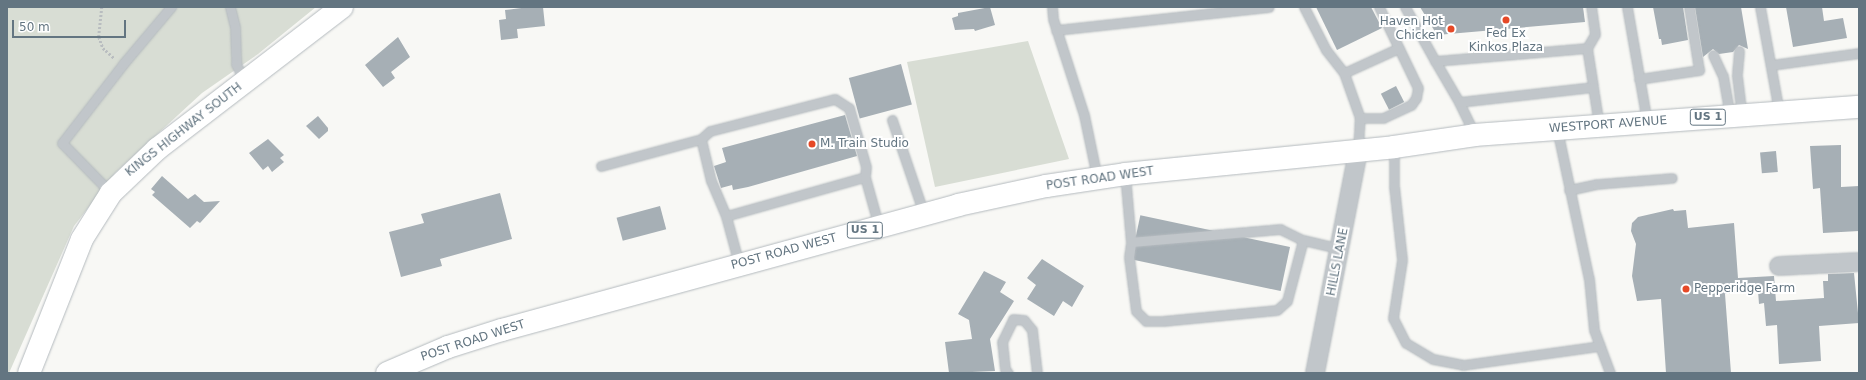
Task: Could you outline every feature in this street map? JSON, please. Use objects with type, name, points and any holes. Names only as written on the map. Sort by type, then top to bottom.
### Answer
[{"type":"main road","name":"KINGS HIGHWAY SOUTH","points":[[28,373],[82,239],[111,193],[157,149],[342,7]]},
{"type":"main road","name":"WESTPORT AVENUE","points":[[1358,151],[1476,135],[1859,107]]},
{"type":"main road","name":"POST ROAD WEST","points":[[387,373],[475,337],[924,214],[1017,191],[1097,177],[1358,151]]},
{"type":"street","name":"HILLS LANE","points":[[1315,373],[1341,249],[1358,151]]},
{"type":"street","points":[[1779,266],[1859,262]]},
{"type":"lane","points":[[111,193],[62,143],[123,64],[171,7]]},
{"type":"lane","points":[[230,7],[235,27],[236,64],[245,82]]},
{"type":"lane","points":[[1052,7],[1056,30],[1084,115],[1097,177]]},
{"type":"lane","points":[[1056,30],[1269,7]]},
{"type":"lane","points":[[1304,7],[1326,50],[1344,73],[1360,118],[1358,151]]},
{"type":"lane","points":[[1360,118],[1383,118],[1411,105],[1416,98],[1418,88],[1379,7]]},
{"type":"lane","points":[[1405,7],[1476,135]]},
{"type":"lane","points":[[1591,7],[1596,34],[1587,48],[1599,126]]},
{"type":"lane","points":[[1627,7],[1647,122]]},
{"type":"lane","points":[[1639,79],[1699,70],[1689,7]]},
{"type":"lane","points":[[1760,7],[1779,112]]},
{"type":"lane","points":[[1344,73],[1398,48]]},
{"type":"lane","points":[[1435,61],[1587,48]]},
{"type":"lane","points":[[1736,115],[1739,51]]},
{"type":"lane","points":[[1771,65],[1859,53]]},
{"type":"lane","points":[[1713,55],[1723,76],[1736,115]]},
{"type":"lane","points":[[1459,102],[1593,87]]},
{"type":"lane","points":[[601,166],[701,139],[710,131],[836,100],[849,108],[866,167],[865,178],[879,227]]},
{"type":"lane","points":[[892,120],[924,214]]},
{"type":"lane","points":[[1557,129],[1589,279],[1594,330],[1610,373]]},
{"type":"lane","points":[[701,139],[711,181],[726,216],[739,264]]},
{"type":"lane","points":[[1394,147],[1395,193],[1402,260],[1393,318],[1406,343],[1433,359],[1463,365],[1600,346]]},
{"type":"lane","points":[[1125,174],[1131,242],[1129,258],[1136,311],[1146,321],[1163,321],[1277,310],[1287,301],[1303,240]]},
{"type":"lane","points":[[726,216],[865,178]]},
{"type":"lane","points":[[1569,190],[1597,184],[1672,178]]},
{"type":"lane","points":[[1131,242],[1280,229],[1303,240],[1341,249]]},
{"type":"lane","points":[[1008,373],[1005,369],[1002,342],[1013,319],[1024,320],[1032,330],[1037,373]]},
{"type":"path","points":[[102,7],[99,37],[103,48],[123,64]]},
{"type":"shaded area","points":[[7,7],[316,7],[258,54],[202,93],[115,173],[74,226],[9,373],[7,373]]},
{"type":"shaded area","points":[[1028,41],[1069,159],[935,187],[907,62]]},
{"type":"building","points":[[543,7],[545,26],[517,29],[518,38],[501,40],[499,20],[506,19],[505,10]]},
{"type":"building","points":[[990,7],[995,25],[975,31],[974,29],[955,30],[952,18],[958,16],[958,13]]},
{"type":"building","points":[[1316,7],[1371,7],[1382,28],[1337,50]]},
{"type":"building","name":"Fed Ex Kinkos Plaza","points":[[1420,7],[1583,7],[1585,22],[1437,35]]},
{"type":"building","points":[[1653,7],[1683,7],[1688,40],[1662,45],[1661,39],[1659,39]]},
{"type":"building","points":[[1695,7],[1741,7],[1748,49],[1739,45],[1733,52],[1719,54],[1713,49],[1703,57]]},
{"type":"building","points":[[1786,7],[1822,7],[1824,21],[1843,18],[1847,38],[1793,47]]},
{"type":"building","points":[[398,37],[410,57],[391,72],[395,78],[383,87],[365,65]]},
{"type":"building","points":[[901,64],[912,105],[860,119],[849,78]]},
{"type":"building","points":[[1396,86],[1404,102],[1389,110],[1381,94]]},
{"type":"building","points":[[845,115],[857,156],[748,187],[733,190],[732,185],[721,188],[714,166],[726,162],[722,148]]},
{"type":"building","points":[[318,116],[328,128],[328,131],[319,139],[306,126]]},
{"type":"building","points":[[268,139],[284,155],[280,158],[284,162],[272,172],[268,166],[263,170],[249,153]]},
{"type":"building","points":[[1841,145],[1841,187],[1859,186],[1859,231],[1823,233],[1820,188],[1813,189],[1810,146]]},
{"type":"building","points":[[1776,151],[1778,172],[1762,173],[1760,152]]},
{"type":"building","points":[[162,176],[188,199],[195,194],[204,202],[220,201],[200,223],[197,221],[190,228],[152,195],[155,192],[151,189]]},
{"type":"building","points":[[500,193],[512,239],[440,259],[442,266],[401,277],[389,232],[424,223],[421,214]]},
{"type":"building","points":[[660,206],[666,229],[623,241],[617,218]]},
{"type":"building","name":"Pepperidge Farm","points":[[1673,209],[1674,211],[1686,210],[1688,228],[1734,223],[1738,278],[1774,276],[1776,301],[1824,298],[1823,281],[1828,281],[1828,274],[1854,273],[1859,323],[1819,326],[1821,361],[1779,364],[1777,325],[1766,326],[1764,303],[1759,304],[1758,291],[1725,294],[1731,373],[1666,373],[1661,299],[1637,301],[1632,276],[1636,244],[1631,231],[1632,223],[1638,217]]},
{"type":"building","points":[[1140,215],[1290,247],[1281,291],[1131,259]]},
{"type":"building","points":[[1042,259],[1084,286],[1072,307],[1063,301],[1054,316],[1027,299],[1036,285],[1027,278]]},
{"type":"building","points":[[984,271],[1006,282],[1000,292],[1014,301],[990,339],[995,371],[949,373],[945,342],[972,339],[969,320],[958,314]]},
{"type":"place","name":"Fed Ex Kinkos Plaza","points":[[1506,20]]},
{"type":"place","name":"Haven Hot Chicken","points":[[1451,29]]},
{"type":"place","name":"M. Train Studio","points":[[812,144]]},
{"type":"place","name":"Pepperidge Farm","points":[[1686,289]]}]
